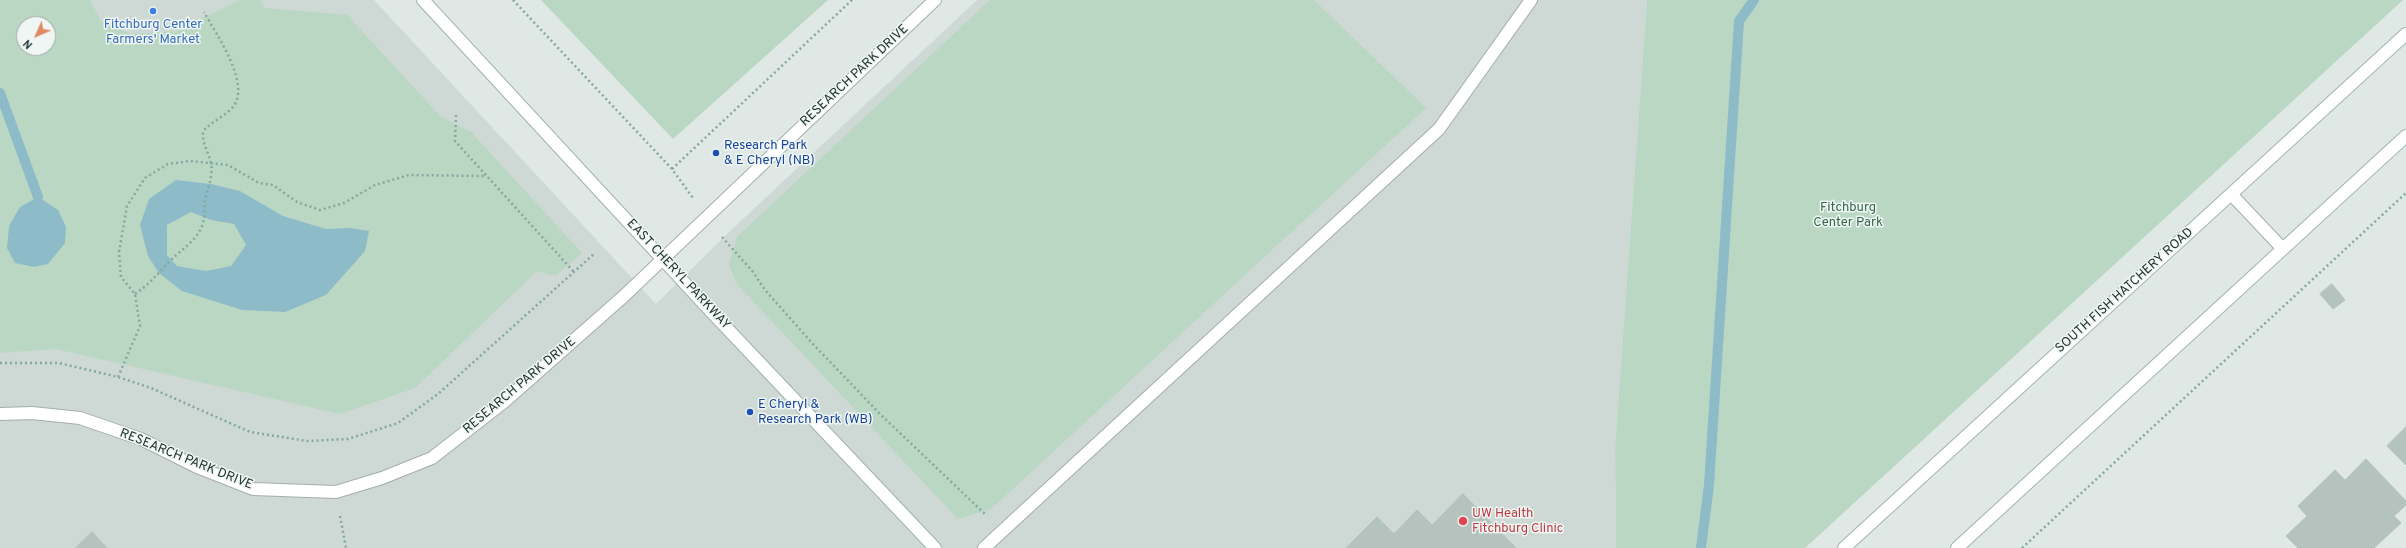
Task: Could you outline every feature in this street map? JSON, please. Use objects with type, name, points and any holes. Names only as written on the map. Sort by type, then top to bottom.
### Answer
[{"type":"street","name":"EAST CHERYL PARKWAY","points":[[424,0],[663,259],[935,548]]},
{"type":"street","name":"RESEARCH PARK DRIVE","points":[[0,414],[32,413],[80,418],[141,439],[197,467],[253,489],[336,492],[382,478],[432,458],[505,401],[663,259],[935,0]]},
{"type":"street","points":[[984,548],[1439,129],[1532,0]]},
{"type":"street","name":"SOUTH FISH HATCHERY ROAD","points":[[1844,548],[2406,34]]},
{"type":"street","points":[[1957,548],[2282,248],[2406,136]]},
{"type":"street","points":[[2231,194],[2282,248]]},
{"type":"path","points":[[513,0],[672,169],[689,193]]},
{"type":"path","points":[[672,169],[852,0]]},
{"type":"path","points":[[135,294],[189,245],[202,228],[205,217],[206,197],[211,184],[210,163],[202,143],[202,131],[215,119],[231,110],[239,89],[235,71],[204,12]]},
{"type":"path","points":[[456,115],[455,141],[485,176],[574,272]]},
{"type":"path","points":[[118,377],[140,326],[135,294],[121,277],[119,252],[127,206],[145,178],[168,164],[190,161],[228,165],[259,183],[274,185],[297,202],[320,210],[344,203],[375,185],[409,175],[485,176]]},
{"type":"path","points":[[2022,548],[2406,193]]},
{"type":"path","points":[[728,244],[812,344],[880,414],[977,506]]},
{"type":"path","points":[[0,363],[59,363],[118,377],[151,388],[250,432],[307,441],[348,439],[398,423],[438,394],[595,253]]},
{"type":"path","points":[[336,492],[346,548]]},
{"type":"shaded area","points":[[0,0],[374,0],[656,304],[729,232],[977,0],[1647,0],[1615,448],[1616,548],[0,548]]},
{"type":"green space","points":[[0,0],[90,0],[101,21],[130,34],[177,31],[240,0],[260,0],[265,8],[347,15],[440,116],[471,132],[582,253],[555,276],[537,271],[415,388],[340,414],[56,349],[0,353]],"holes":[[[176,180],[211,184],[240,191],[283,216],[326,229],[326,295],[285,312],[242,310],[148,256]]]},
{"type":"green space","points":[[541,0],[828,0],[673,139]]},
{"type":"green space","points":[[990,0],[1314,0],[1426,108],[991,509],[958,519],[736,283],[729,264],[737,237]]},
{"type":"green space","name":"Fitchburg Center Park","points":[[1647,0],[2403,0],[1805,548],[1616,548],[1615,448]]},
{"type":"green space","points":[[191,212],[211,220],[234,224],[246,245],[231,266],[206,271],[177,266],[167,255],[167,225]]},
{"type":"water","points":[[176,180],[211,184],[240,191],[283,216],[326,229],[350,228],[369,231],[365,251],[326,295],[285,312],[242,310],[182,291],[159,273],[148,256],[140,225],[149,199]],"holes":[[[191,212],[211,220],[234,224],[246,245],[231,266],[206,271],[177,266],[167,255],[167,225]]]},
{"type":"water","points":[[38,197],[58,210],[66,227],[65,243],[48,264],[34,267],[15,263],[7,248],[9,226],[20,207]]},
{"type":"building","points":[[2332,284],[2345,300],[2333,309],[2320,294]]},
{"type":"building","points":[[2406,427],[2406,465],[2387,446]]},
{"type":"building","points":[[2366,459],[2406,501],[2406,505],[2394,516],[2401,523],[2374,548],[2298,548],[2286,536],[2307,516],[2298,506],[2335,470],[2345,480]]},
{"type":"building","name":"UW Health Fitchburg Clinic","points":[[1463,494],[1516,548],[1346,548],[1377,517],[1394,534],[1417,510],[1432,525]]},
{"type":"building","points":[[92,532],[107,548],[76,548]]},
{"type":"waterway","points":[[1701,548],[1709,485],[1739,21],[1754,0]]},
{"type":"waterway","points":[[0,93],[38,197]]},
{"type":"place","name":"Fitchburg Center Farmers' Market","points":[[153,11]]},
{"type":"place","name":"Research Park & E Cheryl (NB)","points":[[716,153]]},
{"type":"place","name":"E Cheryl & Research Park (WB)","points":[[750,412]]},
{"type":"place","name":"UW Health Fitchburg Clinic","points":[[1463,521]]}]
